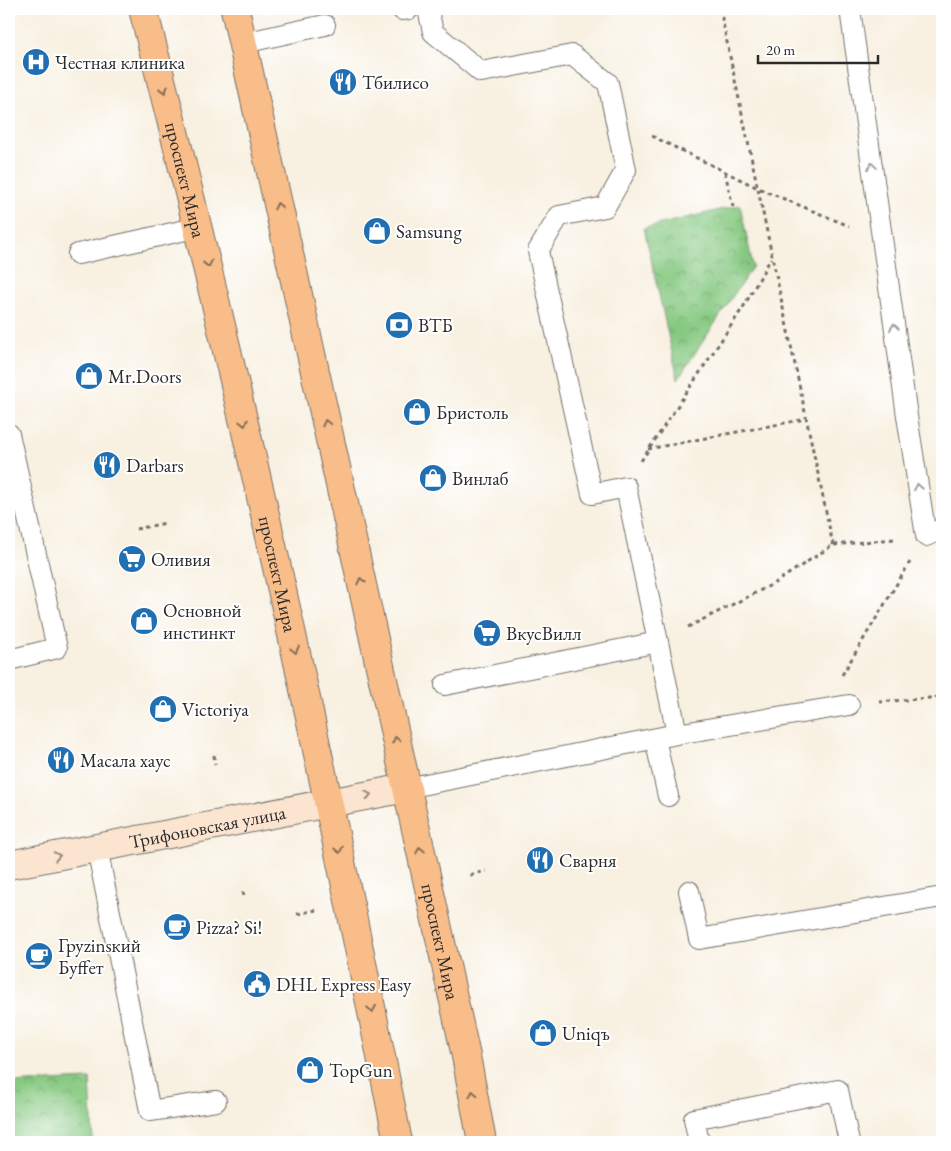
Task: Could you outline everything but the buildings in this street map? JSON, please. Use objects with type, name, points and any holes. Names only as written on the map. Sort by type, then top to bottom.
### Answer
[{"type":"main road","name":"проспект Мира","points":[[143,9],[199,227],[329,802],[398,1142]]},
{"type":"main road","name":"проспект Мира","points":[[235,9],[466,1056],[482,1142]]},
{"type":"street","name":"Трифоновская улица","points":[[9,865],[406,788]]},
{"type":"lane","points":[[428,9],[432,32],[481,72],[572,55],[608,83],[626,170],[605,207],[559,216],[538,252],[592,494],[626,487],[677,734]]},
{"type":"lane","points":[[850,9],[882,240],[934,532]]},
{"type":"lane","points":[[242,43],[325,25]]},
{"type":"lane","points":[[78,254],[199,227]]},
{"type":"lane","points":[[9,434],[15,495],[57,648],[9,660]]},
{"type":"lane","points":[[446,685],[658,642]]},
{"type":"lane","points":[[406,788],[677,734],[849,705]]},
{"type":"lane","points":[[656,739],[668,796]]},
{"type":"lane","points":[[97,848],[150,1111],[216,1101]]},
{"type":"lane","points":[[689,891],[699,939],[942,897]]},
{"type":"lane","points":[[699,1142],[694,1119],[838,1090],[849,1142]]},
{"type":"path","points":[[720,9],[833,546]]},
{"type":"path","points":[[616,118],[758,188],[882,240]]},
{"type":"path","points":[[724,172],[733,208]]},
{"type":"path","points":[[626,487],[648,449],[744,306],[772,257]]},
{"type":"path","points":[[648,449],[806,419]]},
{"type":"path","points":[[136,529],[166,523]]},
{"type":"path","points":[[658,642],[773,584],[833,546],[934,532]]},
{"type":"path","points":[[820,709],[934,532]]},
{"type":"path","points":[[849,705],[942,697]]},
{"type":"path","points":[[214,755],[215,765]]},
{"type":"path","points":[[470,875],[486,871]]},
{"type":"path","points":[[243,892],[245,900]]},
{"type":"path","points":[[298,914],[318,910]]},
{"type":"green space","points":[[740,205],[753,266],[678,379],[644,228]]},
{"type":"green space","points":[[90,1079],[93,1142],[9,1142],[9,1083]]},
{"type":"place","name":"Честная клиника","points":[[36,62]]},
{"type":"place","name":"Тбилисо","points":[[343,82]]},
{"type":"place","name":"Samsung","points":[[377,231]]},
{"type":"place","name":"ВТБ","points":[[399,325]]},
{"type":"place","name":"Mr.Doors","points":[[89,376]]},
{"type":"place","name":"Бристоль","points":[[417,412]]},
{"type":"place","name":"Darbars","points":[[107,465]]},
{"type":"place","name":"Винлаб","points":[[433,478]]},
{"type":"place","name":"Оливия","points":[[132,559]]},
{"type":"place","name":"Основной инстинкт","points":[[144,621]]},
{"type":"place","name":"ВкусВилл","points":[[487,633]]},
{"type":"place","name":"Victoriya","points":[[163,709]]},
{"type":"place","name":"Масала хаус","points":[[61,760]]},
{"type":"place","name":"Сварня","points":[[540,860]]},
{"type":"place","name":"Pizza? Si!","points":[[177,927]]},
{"type":"place","name":"Груzinsкий Буffет","points":[[39,956]]},
{"type":"place","name":"DHL Express Easy","points":[[257,984]]},
{"type":"place","name":"Uniqъ","points":[[543,1033]]},
{"type":"place","name":"TopGun","points":[[310,1070]]}]
